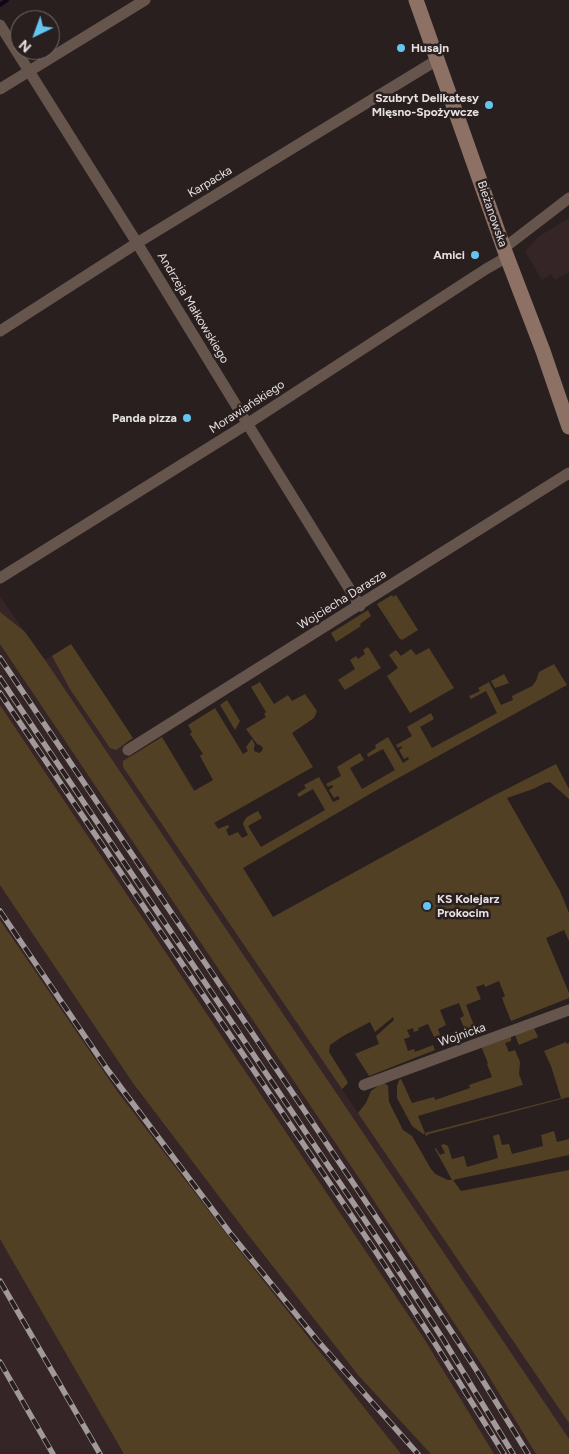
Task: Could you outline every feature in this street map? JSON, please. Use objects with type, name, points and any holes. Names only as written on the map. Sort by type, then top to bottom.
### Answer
[{"type":"street","points":[[0,89],[145,0]]},
{"type":"street","name":"Bieżanowska","points":[[416,0],[569,427]]},
{"type":"street","name":"Andrzeja Małkowskiego","points":[[0,25],[137,243],[360,606]]},
{"type":"street","name":"Karpacka","points":[[0,330],[137,243],[437,60]]},
{"type":"street","name":"Morawiańskiego","points":[[0,578],[247,424],[486,269],[569,198]]},
{"type":"street","name":"Wojciecha Darasza","points":[[128,750],[569,474]]},
{"type":"street","name":"Wojnicka","points":[[364,1085],[569,1010]]},
{"type":"shaded area","points":[[569,218],[569,273],[555,280],[551,274],[542,280],[525,251],[538,237]]},
{"type":"shaded area","points":[[392,595],[393,597],[396,595],[418,630],[402,640],[377,604]]},
{"type":"shaded area","points":[[0,596],[44,660],[61,650],[132,755],[162,737],[259,893],[343,1036],[330,1045],[329,1052],[347,1079],[348,1083],[342,1089],[358,1113],[366,1103],[371,1091],[386,1083],[388,1086],[389,1102],[400,1126],[412,1136],[431,1169],[441,1178],[453,1180],[500,1246],[569,1307],[569,1454],[0,1454]]},
{"type":"shaded area","points":[[368,610],[371,616],[360,624],[361,626],[336,642],[331,633]]},
{"type":"shaded area","points":[[0,612],[25,632],[45,660],[569,1439],[569,1454],[536,1454],[485,1370],[361,1181],[0,644]]},
{"type":"shaded area","points":[[71,644],[133,738],[116,750],[110,748],[70,689],[52,656]]},
{"type":"shaded area","points":[[368,647],[381,668],[345,690],[338,680],[355,669],[350,660],[356,656],[358,659],[365,654],[363,650]]},
{"type":"shaded area","points":[[429,648],[454,688],[410,713],[387,676],[398,668],[389,655],[396,650],[401,656],[411,649],[416,655]]},
{"type":"shaded area","points":[[554,664],[567,685],[382,787],[243,868],[273,917],[493,796],[556,764],[569,789],[569,799],[550,782],[507,798],[560,891],[569,913],[569,941],[564,930],[546,938],[569,993],[569,998],[511,1021],[502,998],[505,996],[499,981],[485,987],[484,984],[476,987],[481,999],[466,1005],[477,1033],[468,1037],[460,1018],[464,1016],[459,1003],[440,1010],[446,1025],[438,1029],[440,1035],[434,1037],[428,1024],[414,1032],[413,1028],[407,1030],[410,1037],[404,1039],[408,1051],[414,1049],[415,1052],[433,1045],[435,1050],[369,1076],[355,1054],[379,1044],[376,1036],[394,1020],[393,1017],[375,1032],[370,1022],[330,1045],[329,1052],[348,1083],[342,1089],[123,767],[123,761],[162,737],[194,791],[213,780],[200,756],[203,754],[190,734],[192,732],[188,725],[215,708],[243,754],[248,751],[246,747],[252,739],[255,745],[254,751],[259,753],[263,748],[257,744],[246,729],[266,717],[264,714],[266,712],[251,687],[260,682],[274,704],[288,695],[292,701],[305,694],[317,711],[314,718],[292,733],[313,767],[214,823],[218,829],[228,825],[229,827],[226,830],[229,836],[238,832],[242,838],[248,835],[243,824],[244,821],[247,817],[258,811],[262,818],[248,826],[261,847],[325,810],[313,789],[299,797],[297,794],[306,788],[304,785],[319,777],[333,802],[340,799],[338,796],[334,798],[329,790],[333,787],[332,785],[328,787],[326,784],[341,776],[337,767],[360,753],[364,760],[350,768],[362,789],[395,770],[383,749],[368,757],[367,754],[376,748],[375,745],[388,737],[403,763],[409,759],[408,757],[404,759],[399,750],[402,748],[401,746],[398,748],[396,745],[412,736],[407,727],[431,713],[434,719],[420,727],[432,748],[497,713],[486,691],[471,699],[469,696],[480,691],[478,688],[489,682],[501,705],[513,700],[512,696],[532,686],[539,672]]},
{"type":"shaded area","points":[[504,674],[509,683],[495,688],[491,681]]},
{"type":"shaded area","points":[[227,700],[240,721],[235,730],[220,705]]},
{"type":"shaded area","points":[[0,705],[423,1337],[494,1454],[431,1454],[359,1376],[246,1232],[133,1083],[0,885]]},
{"type":"shaded area","points":[[0,920],[117,1091],[231,1240],[401,1454],[124,1454],[0,1239]]},
{"type":"shaded area","points":[[534,1028],[538,1037],[519,1045],[515,1035],[511,1037],[511,1041],[505,1043],[509,1052],[515,1050],[520,1062],[519,1074],[523,1085],[418,1116],[425,1133],[423,1134],[412,1126],[397,1098],[399,1080],[401,1079],[412,1103],[434,1097],[435,1100],[470,1088],[469,1085],[492,1077],[481,1046]]},
{"type":"shaded area","points":[[566,1042],[567,1044],[569,1043],[569,1097],[426,1136],[425,1133],[561,1098],[544,1051]]},
{"type":"shaded area","points":[[382,1083],[388,1086],[389,1102],[403,1130],[412,1136],[435,1174],[448,1180],[452,1180],[435,1149],[440,1155],[445,1153],[441,1145],[448,1146],[452,1159],[464,1156],[467,1167],[498,1158],[493,1136],[499,1134],[502,1145],[509,1144],[512,1154],[543,1146],[541,1135],[554,1131],[557,1142],[569,1139],[569,1155],[453,1180],[461,1191],[569,1170],[569,1423],[358,1113],[366,1103],[371,1091]]},
{"type":"waterway","points":[[0,5],[7,0]]},
{"type":"railway","points":[[0,658],[409,1266],[528,1454]]},
{"type":"railway","points":[[0,678],[383,1247],[443,1339],[513,1454]]},
{"type":"railway","points":[[0,693],[376,1252],[504,1454]]},
{"type":"railway","points":[[0,911],[107,1069],[230,1233],[317,1340],[418,1454]]},
{"type":"railway","points":[[0,1281],[100,1454]]},
{"type":"railway","points":[[0,1362],[53,1454]]},
{"type":"place","name":"Husajn","points":[[401,48]]},
{"type":"place","name":"Szubryt Delikatesy Mięsno-Spożywcze","points":[[489,105]]},
{"type":"place","name":"Amici","points":[[475,255]]},
{"type":"place","name":"Panda pizza","points":[[187,418]]},
{"type":"place","name":"KS Kolejarz Prokocim","points":[[427,906]]}]
